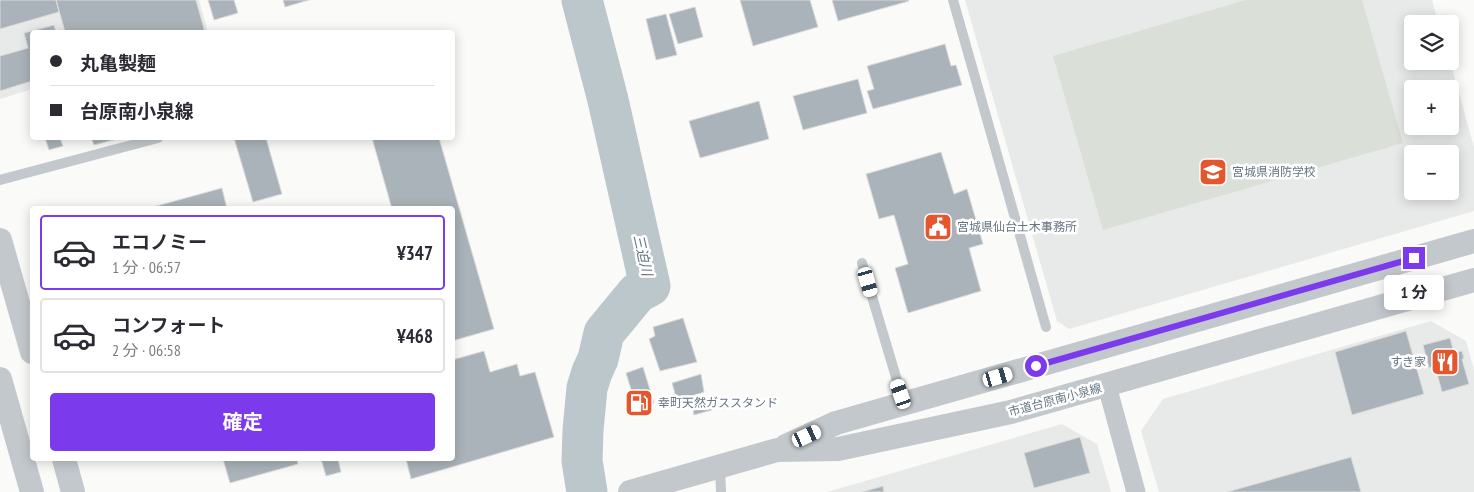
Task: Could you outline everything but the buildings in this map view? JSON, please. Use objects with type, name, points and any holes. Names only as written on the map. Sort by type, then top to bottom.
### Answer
[{"type":"street","points":[[0,240],[30,345]]},
{"type":"street","points":[[778,450],[836,422],[1473,246]]},
{"type":"street","name":"市道台原南小泉線","points":[[630,492],[778,450],[838,449],[1011,412],[1474,280]]},
{"type":"street","points":[[0,380],[32,492]]},
{"type":"street","points":[[1107,386],[1136,492]]},
{"type":"street","points":[[65,461],[73,492]]},
{"type":"lane","points":[[953,0],[1046,327]]},
{"type":"lane","points":[[0,180],[150,140]]},
{"type":"lane","points":[[862,263],[904,404]]},
{"type":"lane","points":[[720,466],[721,492]]},
{"type":"shaded area","points":[[0,0],[199,0],[207,30],[30,30],[30,90],[0,99]]},
{"type":"shaded area","name":"宮城県消防学校","points":[[965,0],[1432,0],[1436,15],[1404,15],[1404,70],[1453,70],[1455,80],[1404,80],[1404,135],[1459,135],[1459,93],[1474,147],[1474,211],[1069,329],[1057,321]]},
{"type":"shaded area","points":[[1246,0],[1362,0],[1403,143],[1103,230],[1053,56]]},
{"type":"shaded area","points":[[1431,321],[1466,341],[1474,370],[1474,492],[1159,492],[1141,431],[1163,399]]},
{"type":"shaded area","points":[[1062,424],[1097,444],[1111,492],[827,492]]},
{"type":"waterway","name":"三迫川","points":[[582,0],[608,100],[650,286],[637,293],[604,333],[598,359],[587,388],[582,461],[587,492]]},
{"type":"place","name":"宮城県消防学校","points":[[1213,172]]},
{"type":"place","name":"宮城県仙台土木事務所","points":[[938,227]]},
{"type":"place","name":"すき家","points":[[1445,362]]},
{"type":"place","name":"幸町天然ガススタンド","points":[[639,403]]},
{"type":"route","points":[[1036,366],[1414,258]]}]
